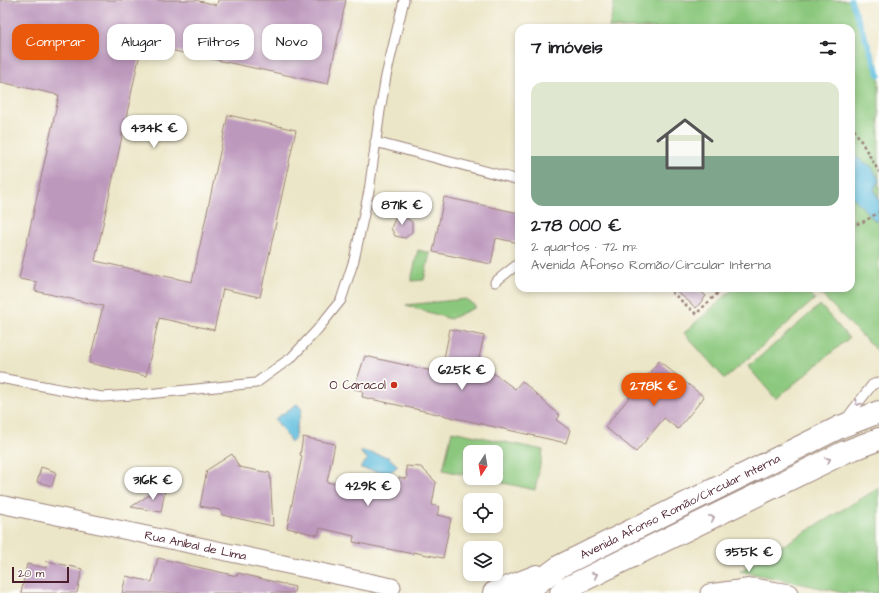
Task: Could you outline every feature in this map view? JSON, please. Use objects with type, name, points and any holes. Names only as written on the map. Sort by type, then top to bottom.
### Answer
[{"type":"main road","name":"Avenida Afonso Romão/Circular Interna","points":[[524,593],[560,566],[840,427],[879,412]]},
{"type":"main road","name":"Avenida Afonso Romão/Circular Interna","points":[[561,593],[572,586],[845,452],[879,439]]},
{"type":"main road","points":[[494,593],[560,566]]},
{"type":"street","name":"Rua Aníbal de Lima","points":[[0,504],[392,587]]},
{"type":"street","points":[[709,593],[753,587],[789,593]]},
{"type":"lane","points":[[0,378],[102,397],[147,394],[256,383],[292,357],[341,300],[354,260],[369,191],[375,142],[386,76],[404,0]]},
{"type":"lane","points":[[375,142],[515,179]]},
{"type":"lane","points":[[495,282],[515,265]]},
{"type":"lane","name":"Avenida Afonso Romão/Circular Interna","points":[[840,427],[872,385],[879,382]]},
{"type":"path","points":[[855,131],[879,172]]},
{"type":"path","points":[[855,225],[865,221],[879,212]]},
{"type":"path","points":[[671,292],[696,314],[719,292]]},
{"type":"green space","points":[[615,0],[852,0],[879,69],[879,353],[819,292],[855,292],[855,24],[610,24]]},
{"type":"green space","points":[[418,250],[430,253],[424,280],[411,281]]},
{"type":"green space","points":[[730,292],[808,292],[815,299],[725,379],[684,333]]},
{"type":"green space","points":[[466,299],[476,307],[450,319],[406,305]]},
{"type":"green space","points":[[820,305],[849,338],[776,399],[748,367]]},
{"type":"green space","points":[[452,431],[543,450],[535,490],[503,483],[503,445],[463,445],[463,474],[443,470]]},
{"type":"green space","points":[[879,488],[879,593],[845,593],[740,571]]},
{"type":"water","points":[[855,156],[872,167],[879,180],[874,189],[879,200],[879,221],[875,221],[855,199]]},
{"type":"water","points":[[297,404],[302,409],[294,440],[291,442],[275,419]]},
{"type":"water","points":[[362,451],[388,457],[398,466],[387,475],[385,473],[360,468],[368,459],[361,453]]},
{"type":"building","points":[[0,0],[195,0],[217,5],[218,0],[346,0],[328,84],[216,60],[254,60],[254,24],[183,24],[183,53],[175,51],[175,24],[107,24],[107,60],[139,60],[95,261],[192,282],[228,115],[296,130],[260,297],[223,289],[214,330],[159,318],[146,376],[89,363],[103,306],[35,291],[37,282],[19,279],[59,95],[0,82]]},
{"type":"building","points":[[444,197],[515,212],[515,242],[496,238],[491,264],[433,252]]},
{"type":"building","points":[[398,212],[412,222],[412,232],[405,238],[395,236],[391,228]]},
{"type":"building","points":[[678,292],[701,292],[706,296],[696,308]]},
{"type":"building","name":"O Caracol","points":[[450,329],[484,336],[478,362],[515,389],[522,381],[560,416],[556,420],[570,430],[566,443],[362,397],[363,391],[354,389],[365,356],[441,373]]},
{"type":"building","points":[[659,361],[704,397],[678,429],[664,418],[636,452],[605,427]]},
{"type":"building","points":[[303,437],[335,444],[327,482],[395,496],[399,477],[407,479],[406,466],[421,467],[436,482],[432,505],[439,507],[437,515],[451,518],[443,558],[413,552],[413,554],[353,542],[354,536],[320,528],[318,535],[287,528],[302,456],[300,455]]},
{"type":"building","points":[[232,454],[239,467],[270,473],[273,526],[222,515],[220,510],[200,506],[207,470]]},
{"type":"building","points":[[41,467],[56,472],[52,486],[37,482]]},
{"type":"building","points":[[166,484],[161,512],[131,507]]},
{"type":"building","points":[[158,558],[237,576],[238,573],[295,587],[294,593],[122,593],[126,576],[152,582]]},
{"type":"building","points":[[47,561],[82,569],[77,593],[21,593],[27,564],[46,568]]},
{"type":"waterway","points":[[851,0],[879,75]]},
{"type":"place","name":"O Caracol","points":[[394,385]]}]
